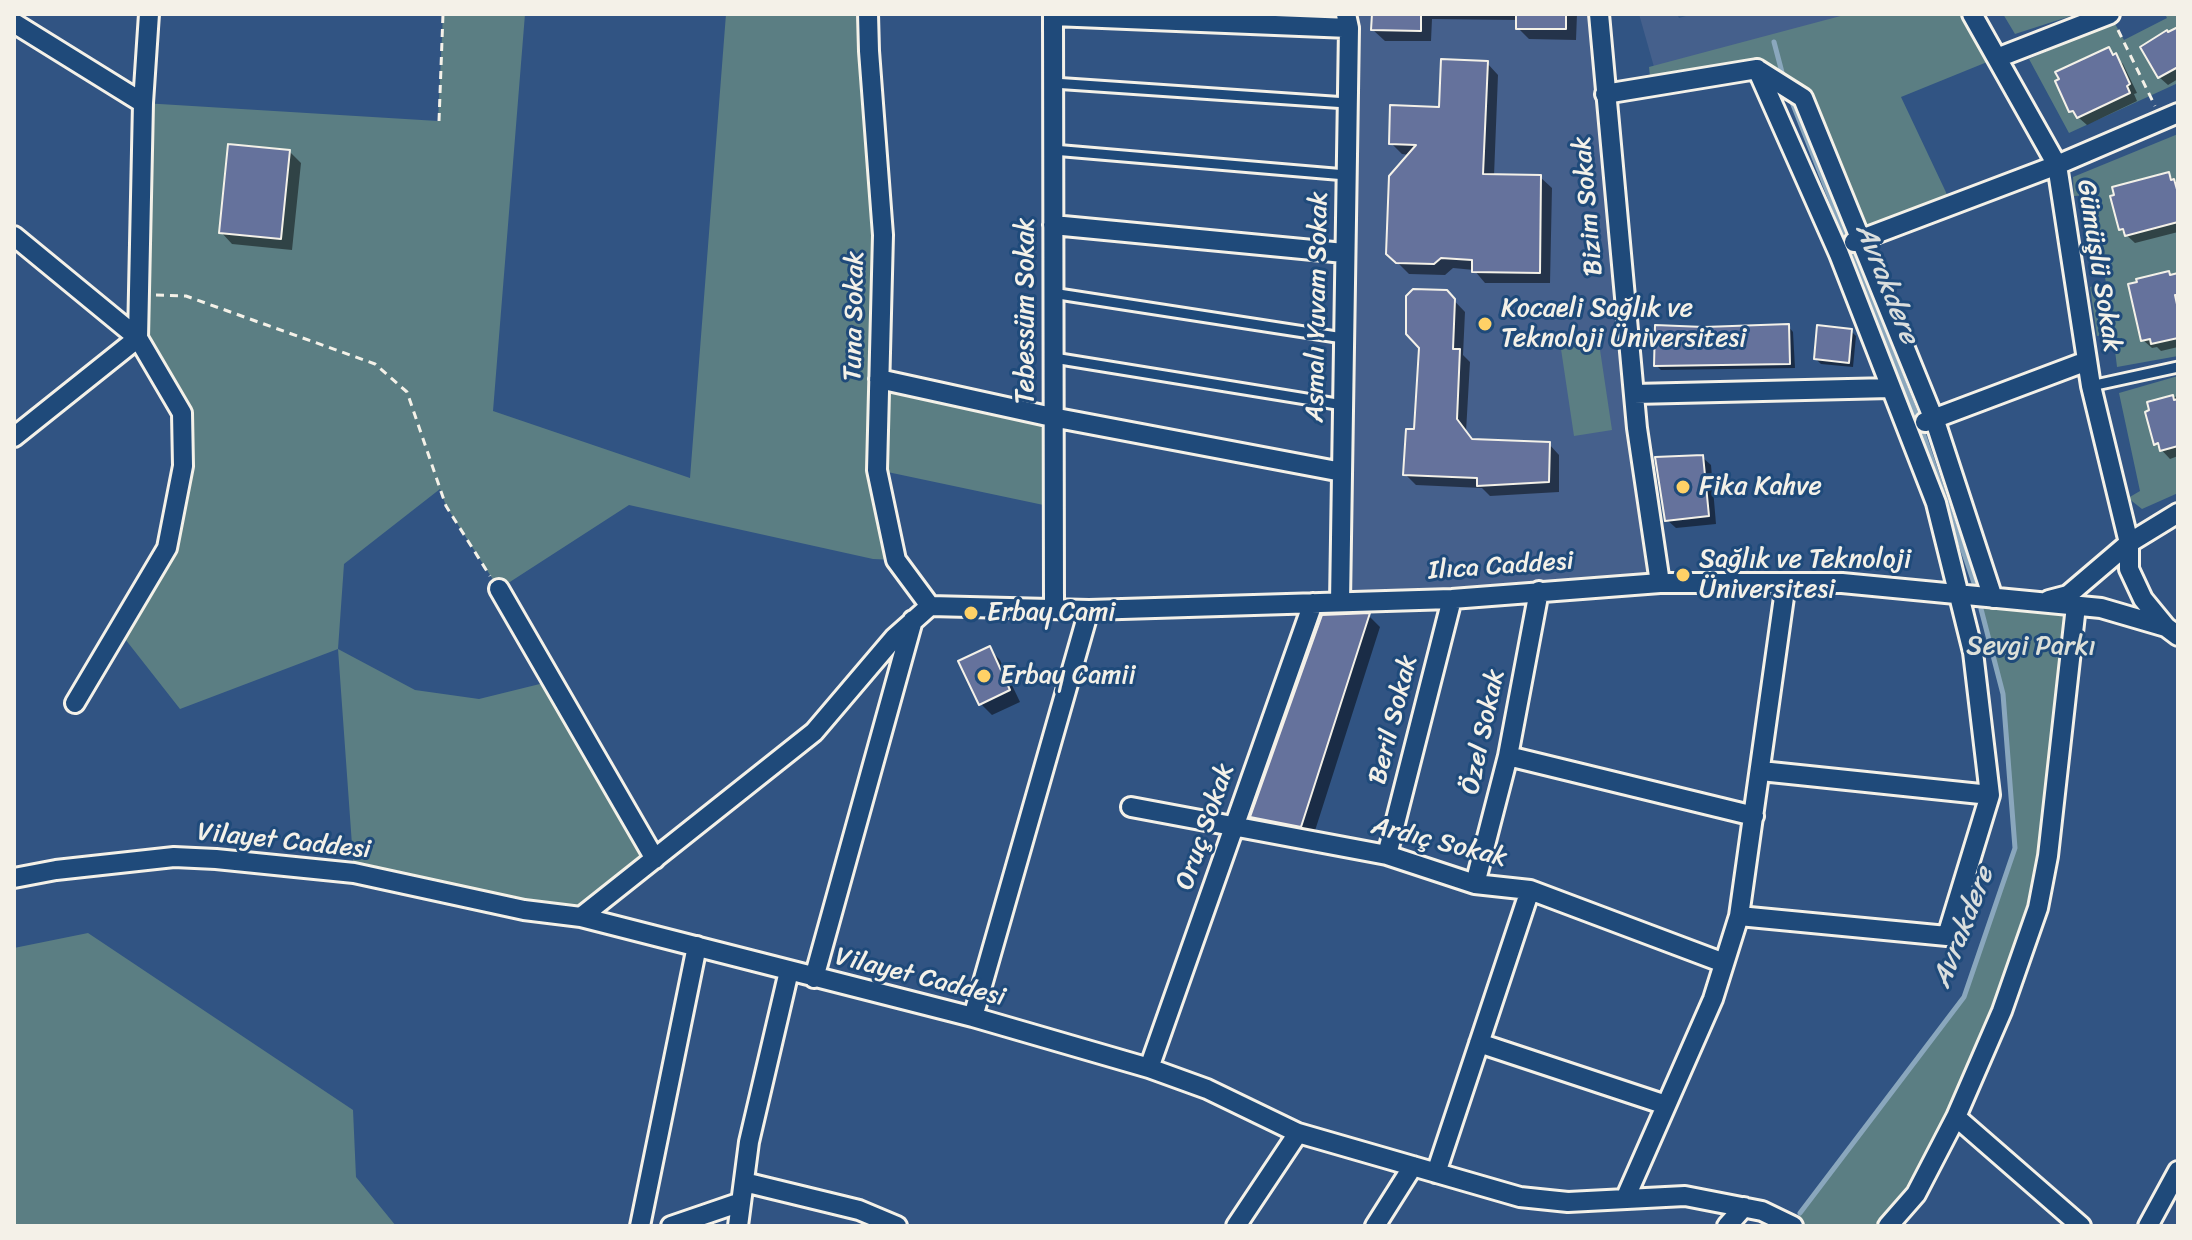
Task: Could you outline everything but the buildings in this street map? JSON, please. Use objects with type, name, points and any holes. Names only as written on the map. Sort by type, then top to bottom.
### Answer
[{"type":"street","points":[[138,338],[143,103],[149,14]]},
{"type":"street","name":"Tuna Sokak","points":[[868,14],[883,235],[877,470],[896,560],[930,606]]},
{"type":"street","name":"Bizim Sokak","points":[[1599,14],[1634,394],[1660,583]]},
{"type":"street","name":"Gümüşlü Sokak","points":[[1972,14],[2057,165],[2091,386],[2129,543],[2129,569],[2143,599],[2172,632]]},
{"type":"street","points":[[1053,15],[1347,21]]},
{"type":"street","name":"Tebessüm Sokak","points":[[1053,15],[1054,608]]},
{"type":"street","name":"Asmalı Yuvam Sokak","points":[[1340,602],[1347,21]]},
{"type":"street","points":[[1997,58],[2114,21]]},
{"type":"street","points":[[14,23],[143,103]]},
{"type":"street","points":[[1605,94],[1757,69],[1803,98],[1934,418],[1993,598]]},
{"type":"street","points":[[1739,916],[1947,936],[1990,795],[1973,652],[1936,503],[1836,249],[1757,69]]},
{"type":"street","points":[[1836,249],[2057,165],[2169,116]]},
{"type":"street","points":[[1053,225],[1344,253]]},
{"type":"street","points":[[14,236],[138,338],[182,413],[183,466],[167,548],[75,703]]},
{"type":"street","points":[[14,437],[138,338]]},
{"type":"street","points":[[1907,428],[2087,361]]},
{"type":"street","points":[[879,379],[1052,417],[1342,472]]},
{"type":"street","points":[[1634,394],[1891,388]]},
{"type":"street","points":[[2038,602],[2068,595],[2129,543],[2178,513]]},
{"type":"street","name":"Ilıca Caddesi","points":[[930,606],[1089,610],[1452,599],[1660,583],[1842,583],[2101,608],[2172,632]]},
{"type":"street","points":[[1625,1199],[1713,999],[1739,916],[1786,583]]},
{"type":"street","points":[[499,589],[655,859]]},
{"type":"street","name":"Özel Sokak","points":[[1475,884],[1508,756],[1539,591]]},
{"type":"street","name":"Beril Sokak","points":[[1387,855],[1452,599]]},
{"type":"street","name":"Oruç Sokak","points":[[1149,1068],[1313,603]]},
{"type":"street","points":[[581,917],[814,732],[914,618],[930,606]]},
{"type":"street","points":[[1888,1226],[1916,1194],[1956,1117],[2002,1011],[2038,908],[2048,856],[2076,606]]},
{"type":"street","points":[[973,1017],[1089,610]]},
{"type":"street","points":[[814,978],[914,618]]},
{"type":"street","points":[[1508,756],[1754,816]]},
{"type":"street","points":[[1761,771],[1990,795]]},
{"type":"street","name":"Ardıç Sokak","points":[[1131,807],[1387,855],[1475,884],[1530,890],[1724,963]]},
{"type":"street","name":"Vilayet Caddesi","points":[[14,878],[56,870],[174,857],[216,859],[354,873],[524,910],[581,917],[973,1017],[1149,1068],[1207,1089],[1298,1133],[1520,1197],[1568,1202],[1685,1196],[1762,1211],[1793,1226]]},
{"type":"street","points":[[1436,1173],[1530,890]]},
{"type":"street","points":[[640,1226],[697,946]]},
{"type":"street","points":[[738,1226],[749,1142],[789,971]]},
{"type":"street","points":[[1479,1043],[1666,1105]]},
{"type":"street","points":[[1956,1117],[2081,1226]]},
{"type":"street","points":[[1236,1226],[1298,1133]]},
{"type":"street","points":[[1375,1226],[1413,1166]]},
{"type":"street","points":[[2148,1226],[2178,1171]]},
{"type":"street","points":[[744,1182],[859,1210],[897,1226]]},
{"type":"street","points":[[671,1226],[741,1202]]},
{"type":"street","points":[[1727,1226],[1744,1207]]},
{"type":"lane","points":[[1053,83],[1347,103]]},
{"type":"lane","points":[[1053,150],[1346,175]]},
{"type":"lane","points":[[1052,293],[1343,338]]},
{"type":"lane","points":[[1052,358],[1343,405]]},
{"type":"lane","points":[[2091,386],[2178,367]]},
{"type":"path","points":[[439,121],[443,14]]},
{"type":"path","points":[[2114,21],[2169,116]]},
{"type":"path","points":[[139,294],[186,296],[375,364],[407,392],[446,506],[499,589]]},
{"type":"shaded area","name":"Kocaeli Sağlık ve Teknoloji Üniversitesi","points":[[1346,14],[1599,14],[1660,583],[1340,602]]},
{"type":"shaded area","points":[[1639,14],[1677,14],[1679,18],[1693,14],[1859,14],[1658,81]]},
{"type":"green space","points":[[443,14],[525,14],[493,411],[690,478],[726,14],[868,14],[879,379],[1052,417],[1053,507],[878,470],[896,560],[873,559],[629,505],[499,589],[446,506],[440,489],[344,564],[338,649],[180,709],[118,630],[166,549],[182,413],[138,338],[143,103],[438,121]]},
{"type":"green space","points":[[1848,14],[1972,14],[1997,58],[1901,97],[1952,205],[1862,239],[1803,98],[1757,69],[1651,86],[1649,67]]},
{"type":"green space","points":[[2003,14],[2077,14],[2015,34]]},
{"type":"green space","points":[[2165,14],[2178,14],[2178,83],[2069,133],[2029,59],[2114,22],[2124,40],[2167,18]]},
{"type":"green space","points":[[2178,134],[2178,356],[2117,367],[2113,334],[2097,336],[2090,287],[2106,283],[2090,195],[2074,196],[2073,177]]},
{"type":"green space","points":[[1599,343],[1612,430],[1574,436],[1561,349]]},
{"type":"green space","points":[[2178,376],[2178,493],[2142,509],[2128,498],[2140,491],[2119,393]]},
{"type":"green space","name":"Sevgi Parkı","points":[[1979,596],[2076,606],[2048,856],[1956,1117],[1888,1226],[1795,1226],[1792,1225],[1964,997],[2015,848],[2003,694]]},
{"type":"green space","points":[[338,649],[415,690],[479,699],[552,681],[655,859],[581,917],[354,873]]},
{"type":"green space","points":[[88,933],[353,1110],[356,1177],[396,1226],[14,1226],[14,948]]},
{"type":"waterway","name":"Avrakdere","points":[[1774,42],[1784,80]]},
{"type":"waterway","name":"Avrakdere","points":[[1790,97],[1920,424],[1975,586]]},
{"type":"waterway","name":"Avrakdere","points":[[1800,1213],[1964,997],[2015,848],[2003,694],[1981,609]]},
{"type":"place","name":"Kocaeli Sağlık ve Teknoloji Üniversitesi","points":[[1485,324]]},
{"type":"place","name":"Fika Kahve","points":[[1683,487]]},
{"type":"place","name":"Sağlık ve Teknoloji Üniversitesi","points":[[1683,575]]},
{"type":"place","name":"Erbay Cami","points":[[971,613]]},
{"type":"place","name":"Erbay Camii","points":[[984,676]]}]
